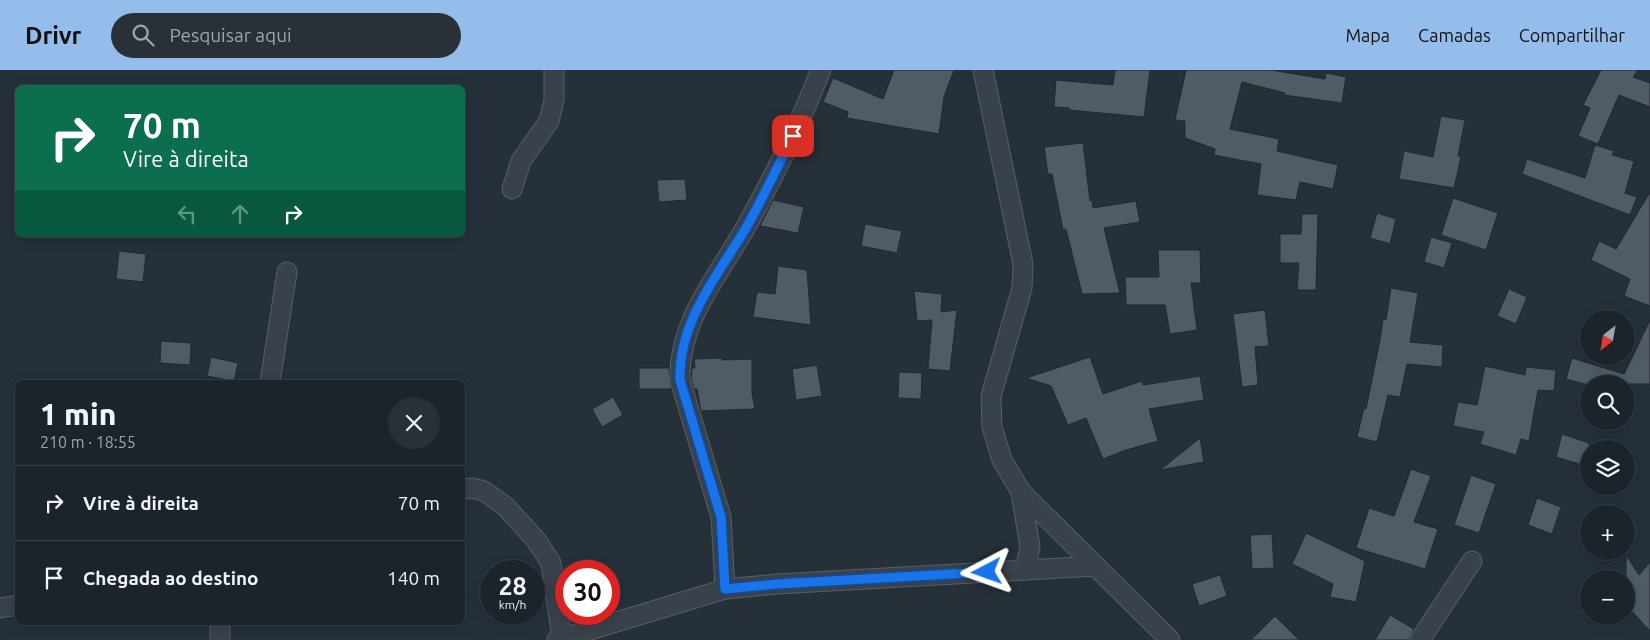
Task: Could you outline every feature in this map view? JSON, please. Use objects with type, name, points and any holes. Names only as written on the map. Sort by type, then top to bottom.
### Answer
[{"type":"street","points":[[512,189],[521,161],[549,121],[554,100],[554,70]]},
{"type":"street","points":[[725,589],[721,517],[680,380],[679,361],[684,341],[696,311],[713,279],[746,227],[771,180],[801,120],[821,70]]},
{"type":"street","points":[[983,70],[1022,264],[1022,288],[992,396],[992,427],[1002,460],[1021,492],[1170,640]]},
{"type":"street","points":[[270,380],[287,272]]},
{"type":"street","points":[[465,489],[484,490],[505,506],[536,540],[551,563],[560,639],[725,589],[777,584],[1096,566]]},
{"type":"street","points":[[1021,492],[1030,547],[1025,570]]},
{"type":"street","points":[[1420,640],[1472,561]]},
{"type":"street","points":[[0,608],[15,606]]},
{"type":"street","points":[[220,625],[220,640]]},
{"type":"building","points":[[894,70],[954,70],[944,97],[939,134],[847,118],[848,112],[823,102],[833,78],[883,99]]},
{"type":"building","points":[[1115,70],[1150,70],[1144,117],[1054,107],[1056,80],[1113,85]]},
{"type":"building","points":[[1186,70],[1271,70],[1325,79],[1326,73],[1346,77],[1342,103],[1284,95],[1285,93],[1242,82],[1230,129],[1279,139],[1277,151],[1338,165],[1333,189],[1300,182],[1296,200],[1257,195],[1261,164],[1214,155],[1215,149],[1185,138],[1185,121],[1175,120]]},
{"type":"building","points":[[1601,70],[1638,70],[1633,77],[1650,83],[1650,107],[1619,95],[1598,144],[1578,136],[1590,108],[1583,105]]},
{"type":"building","points":[[1441,116],[1465,120],[1458,156],[1461,157],[1454,188],[1399,179],[1404,151],[1433,157]]},
{"type":"building","points":[[1083,143],[1090,201],[1092,200],[1093,208],[1136,201],[1140,222],[1104,228],[1120,293],[1082,294],[1066,229],[1063,230],[1052,174],[1048,174],[1044,147]]},
{"type":"building","points":[[1595,145],[1614,151],[1612,155],[1634,161],[1625,193],[1637,197],[1630,215],[1522,174],[1527,159],[1585,178]]},
{"type":"building","points":[[685,179],[687,200],[659,202],[657,180]]},
{"type":"building","points":[[1650,192],[1650,306],[1624,296],[1630,279],[1591,260],[1599,241],[1616,249]]},
{"type":"building","points":[[1453,198],[1498,213],[1486,250],[1441,235]]},
{"type":"building","points":[[773,200],[804,207],[798,233],[760,226]]},
{"type":"building","points":[[1377,213],[1396,219],[1390,244],[1370,238]]},
{"type":"building","points":[[1302,214],[1318,214],[1316,290],[1297,290],[1299,263],[1280,263],[1280,234],[1301,234]]},
{"type":"building","points":[[865,224],[902,231],[897,253],[861,246]]},
{"type":"building","points":[[1431,237],[1452,243],[1444,268],[1424,262]]},
{"type":"building","points":[[1158,250],[1200,250],[1201,283],[1191,283],[1197,330],[1170,334],[1165,305],[1126,305],[1125,277],[1159,277]]},
{"type":"building","points":[[119,251],[146,254],[143,282],[116,279]]},
{"type":"building","points":[[778,266],[807,270],[811,325],[753,317],[757,292],[775,294]]},
{"type":"building","points":[[1391,288],[1418,293],[1410,342],[1443,345],[1442,367],[1407,364],[1400,397],[1388,395],[1377,442],[1357,437],[1364,408],[1366,409],[1383,319],[1386,320]]},
{"type":"building","points":[[1509,289],[1527,297],[1516,324],[1497,316]]},
{"type":"building","points":[[914,291],[942,294],[941,312],[957,310],[950,371],[928,369],[932,320],[917,321]]},
{"type":"building","points":[[1265,310],[1269,346],[1255,347],[1258,385],[1242,387],[1233,314]]},
{"type":"building","points":[[1650,320],[1650,384],[1635,384],[1635,375],[1580,375],[1580,383],[1566,379],[1572,358],[1580,360],[1580,365],[1595,365],[1624,374],[1628,365],[1635,365],[1635,351]]},
{"type":"building","points":[[161,341],[191,343],[190,365],[160,363]]},
{"type":"building","points":[[211,357],[238,363],[234,380],[207,376]]},
{"type":"building","points":[[1090,357],[1103,394],[1142,381],[1143,385],[1200,376],[1204,400],[1149,409],[1158,441],[1103,459],[1086,418],[1068,425],[1051,386],[1026,378]]},
{"type":"building","points":[[722,358],[722,360],[752,359],[752,393],[755,409],[701,411],[697,389],[694,389],[691,379],[692,368],[695,368],[694,359]]},
{"type":"building","points":[[817,365],[822,396],[796,400],[792,369]]},
{"type":"building","points":[[1485,366],[1525,375],[1526,367],[1556,370],[1554,391],[1538,390],[1529,441],[1521,439],[1516,455],[1480,444],[1484,432],[1453,426],[1458,402],[1477,405]]},
{"type":"building","points":[[639,368],[669,368],[671,389],[639,389]]},
{"type":"building","points":[[899,372],[922,373],[921,399],[898,398]]},
{"type":"building","points":[[613,397],[623,415],[602,427],[592,409]]},
{"type":"building","points":[[1562,434],[1580,440],[1580,464],[1556,457]]},
{"type":"building","points":[[1200,438],[1204,462],[1160,470]]},
{"type":"building","points":[[1411,469],[1431,476],[1414,522],[1438,529],[1425,569],[1356,548],[1369,508],[1394,516]]},
{"type":"building","points":[[1471,475],[1496,484],[1479,533],[1454,525]]},
{"type":"building","points":[[1537,498],[1561,507],[1552,534],[1528,525]]},
{"type":"building","points":[[1306,533],[1365,561],[1356,602],[1330,597],[1333,584],[1292,564]]},
{"type":"building","points":[[1272,534],[1274,568],[1252,569],[1250,535]]},
{"type":"building","points":[[1626,560],[1629,560],[1639,575],[1650,562],[1650,631],[1635,615],[1635,570],[1626,570]]},
{"type":"building","points":[[1220,575],[1227,596],[1199,606],[1192,584]]},
{"type":"building","points":[[1390,615],[1414,629],[1409,640],[1375,640]]},
{"type":"building","points":[[1275,616],[1299,640],[1251,640]]},
{"type":"route","points":[[793,136],[746,227],[713,279],[696,311],[684,341],[679,361],[680,380],[715,491],[721,517],[725,589],[777,584],[987,572]]}]
